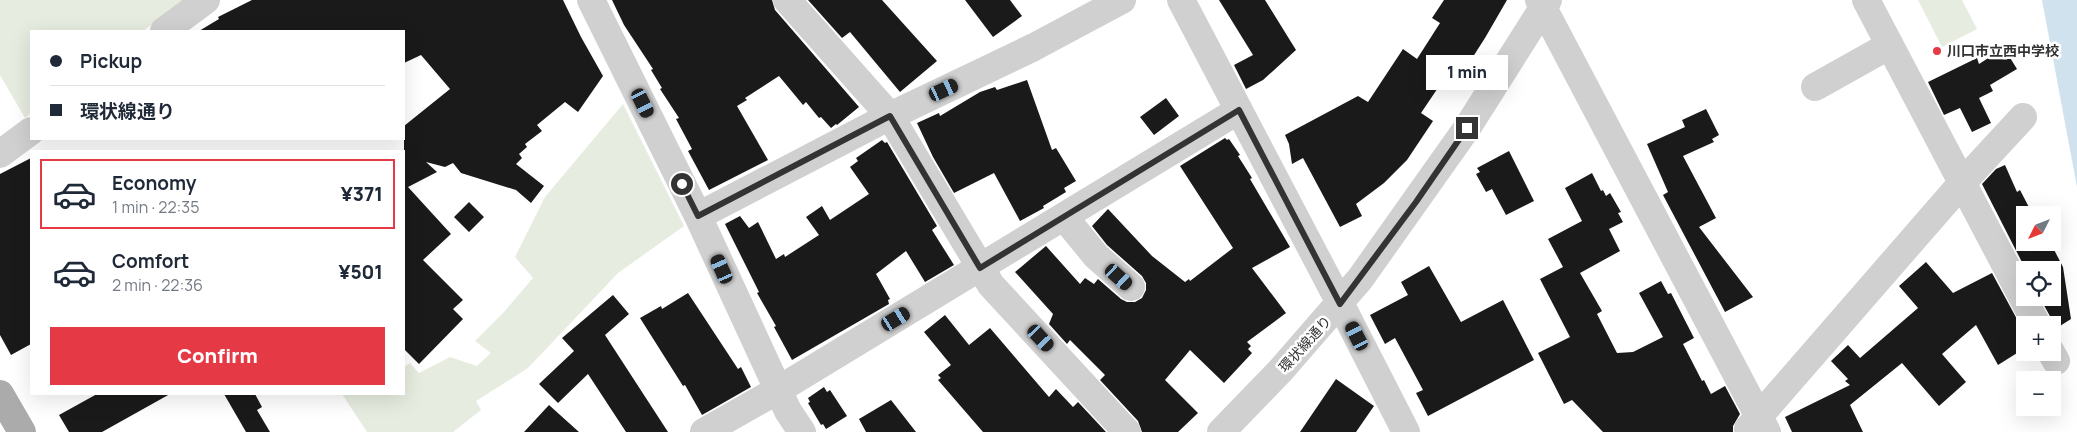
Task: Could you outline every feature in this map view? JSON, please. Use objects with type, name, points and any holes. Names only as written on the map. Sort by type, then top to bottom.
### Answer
[{"type":"main road","points":[[0,394],[22,432]]},
{"type":"street","points":[[165,30],[206,0]]},
{"type":"street","points":[[591,0],[698,216],[788,411],[802,432]]},
{"type":"street","points":[[787,0],[890,116],[991,285],[1127,432]]},
{"type":"street","points":[[698,216],[890,116],[1034,47],[1090,7],[1122,0]]},
{"type":"street","points":[[1181,0],[1406,432]]},
{"type":"street","points":[[1866,0],[2032,316]]},
{"type":"street","points":[[1544,3],[1757,426],[1962,183],[2023,117]]},
{"type":"street","name":"環状線通り","points":[[1221,432],[1280,371],[1340,304],[1421,195],[1467,128],[1544,3]]},
{"type":"street","points":[[1815,87],[1890,45]]},
{"type":"street","points":[[704,432],[778,390],[1239,110]]},
{"type":"street","points":[[0,154],[30,131]]},
{"type":"street","points":[[1064,217],[1096,256],[1131,287]]},
{"type":"shaded area","points":[[0,0],[186,0],[144,30],[30,30],[30,114],[25,118],[0,75]]},
{"type":"shaded area","points":[[1918,0],[1962,0],[1977,29],[1942,47]]},
{"type":"shaded area","points":[[623,104],[684,226],[618,273],[528,368],[476,401],[481,410],[453,432],[367,432],[343,395],[405,395],[405,366],[410,363],[419,373],[450,357],[477,366],[491,353],[475,341],[504,312],[533,278],[515,257],[545,197]]},
{"type":"water","points":[[2042,0],[2077,0],[2077,187]]},
{"type":"building","points":[[252,0],[563,0],[603,76],[578,112],[565,102],[537,125],[542,131],[525,144],[527,147],[519,154],[522,158],[516,164],[544,186],[531,203],[516,190],[461,173],[453,163],[445,167],[426,162],[437,172],[408,187],[451,234],[423,260],[463,300],[453,309],[463,319],[419,364],[405,350],[405,125],[450,89],[421,55],[405,63],[405,30],[201,30],[219,19],[218,17]]},
{"type":"building","points":[[612,0],[772,0],[775,10],[859,107],[831,128],[821,117],[819,118],[806,102],[803,105],[779,76],[745,98],[747,100],[737,106],[768,160],[709,190],[688,151],[692,149],[676,119],[679,118],[660,89],[662,88],[651,70],[653,69],[624,25]]},
{"type":"building","points":[[808,0],[882,0],[937,61],[900,92],[850,32],[842,38]]},
{"type":"building","points":[[965,0],[1010,0],[1022,16],[993,37]]},
{"type":"building","points":[[1219,0],[1265,0],[1296,50],[1263,80],[1246,89],[1234,65],[1253,55]]},
{"type":"building","points":[[1444,0],[1507,0],[1460,77],[1450,70],[1421,113],[1433,121],[1407,160],[1384,183],[1356,204],[1362,216],[1340,227],[1303,158],[1292,164],[1289,144],[1285,135],[1358,96],[1368,102],[1403,49],[1417,59],[1440,23],[1432,18]]},
{"type":"building","points":[[2004,48],[2017,69],[1990,85],[1993,91],[1979,98],[1991,123],[1972,132],[1960,108],[1944,115],[1928,82],[1977,58],[1979,64]]},
{"type":"building","points":[[1027,80],[1052,150],[1056,148],[1076,181],[1064,188],[1066,192],[1043,206],[1044,208],[1020,221],[994,173],[954,193],[933,157],[917,123],[939,113],[940,116],[980,92],[995,87],[997,90]]},
{"type":"building","points":[[1166,98],[1179,116],[1154,135],[1140,117]]},
{"type":"building","points":[[1706,109],[1719,135],[1712,139],[1714,142],[1683,156],[1716,218],[1699,227],[1753,297],[1725,312],[1663,195],[1668,192],[1647,144],[1685,127],[1682,120]]},
{"type":"building","points":[[1225,138],[1229,139],[1240,155],[1238,156],[1252,178],[1250,179],[1290,247],[1252,268],[1286,313],[1247,342],[1251,346],[1248,349],[1252,353],[1224,383],[1190,350],[1165,380],[1198,413],[1178,432],[1142,432],[1138,421],[1100,380],[1105,375],[1070,340],[1067,344],[1049,324],[1053,314],[1015,272],[1046,246],[1080,284],[1085,278],[1094,284],[1098,279],[1127,302],[1135,302],[1142,298],[1146,290],[1146,283],[1142,276],[1107,245],[1092,226],[1108,209],[1152,256],[1185,282],[1189,279],[1190,281],[1233,248],[1180,166]]},
{"type":"building","points":[[882,140],[885,143],[887,142],[937,226],[932,230],[954,265],[925,282],[906,251],[876,274],[890,299],[888,300],[889,304],[792,360],[774,327],[776,326],[757,293],[759,292],[725,224],[740,216],[749,228],[758,222],[776,259],[784,254],[785,257],[819,235],[806,217],[822,206],[830,220],[869,194],[850,167],[858,161],[856,158]]},
{"type":"building","points":[[1509,151],[1534,201],[1506,215],[1492,189],[1486,192],[1476,174],[1480,172],[1477,168]]},
{"type":"building","points":[[30,159],[30,345],[11,355],[0,335],[0,174]]},
{"type":"building","points":[[2005,165],[2017,192],[2020,190],[2028,206],[2016,206],[2016,250],[1982,184],[1996,169]]},
{"type":"building","points":[[1592,173],[1601,191],[1603,190],[1606,196],[1610,193],[1621,212],[1618,213],[1623,222],[1609,229],[1620,251],[1580,273],[1602,311],[1597,314],[1617,353],[1633,352],[1663,337],[1639,293],[1661,281],[1668,294],[1671,293],[1694,338],[1683,344],[1702,381],[1704,380],[1711,394],[1725,386],[1740,414],[1733,426],[1733,432],[1603,432],[1572,400],[1564,404],[1538,353],[1570,337],[1540,279],[1563,267],[1548,239],[1582,221],[1565,188]]},
{"type":"building","points":[[469,202],[484,217],[469,232],[454,217]]},
{"type":"building","points":[[2016,251],[2055,251],[2060,261],[2021,261]]},
{"type":"building","points":[[1926,262],[1953,293],[1992,273],[2016,317],[2016,354],[1998,365],[1976,325],[1942,354],[1966,382],[1939,406],[1902,363],[1850,405],[1863,432],[1792,432],[1785,417],[1850,385],[1845,381],[1848,379],[1831,361],[1848,345],[1860,358],[1918,308],[1899,286]]},
{"type":"building","points":[[2061,263],[2071,319],[2061,325],[2061,316],[2050,316],[2044,306],[2061,306]]},
{"type":"building","points":[[1429,266],[1461,322],[1503,300],[1534,360],[1428,416],[1416,393],[1423,390],[1395,338],[1385,344],[1370,315],[1408,295],[1401,282]]},
{"type":"building","points":[[688,293],[738,369],[741,367],[751,387],[702,415],[685,385],[683,386],[640,318],[661,306],[662,309]]},
{"type":"building","points":[[613,295],[629,314],[605,335],[668,432],[626,432],[588,374],[558,403],[539,384],[574,351],[562,338]]},
{"type":"building","points":[[945,315],[969,345],[990,328],[1049,397],[1056,389],[1073,407],[1078,402],[1106,432],[983,432],[938,380],[941,378],[938,375],[951,365],[924,332]]},
{"type":"building","points":[[1336,379],[1374,406],[1356,432],[1300,432]]},
{"type":"building","points":[[824,387],[827,392],[830,390],[847,416],[826,429],[823,424],[821,425],[808,403],[810,402],[808,398]]},
{"type":"building","points":[[95,395],[168,395],[102,432],[69,432],[59,415]]},
{"type":"building","points":[[225,395],[256,395],[262,407],[257,410],[270,432],[246,432]]},
{"type":"building","points":[[891,400],[916,432],[866,432],[859,419]]},
{"type":"building","points":[[549,405],[579,432],[524,432]]},
{"type":"place","name":"川口市立西中学校","points":[[1937,51]]},
{"type":"route","points":[[682,184],[698,216],[890,116],[980,268],[1239,110],[1340,304],[1416,202],[1467,128]]}]
